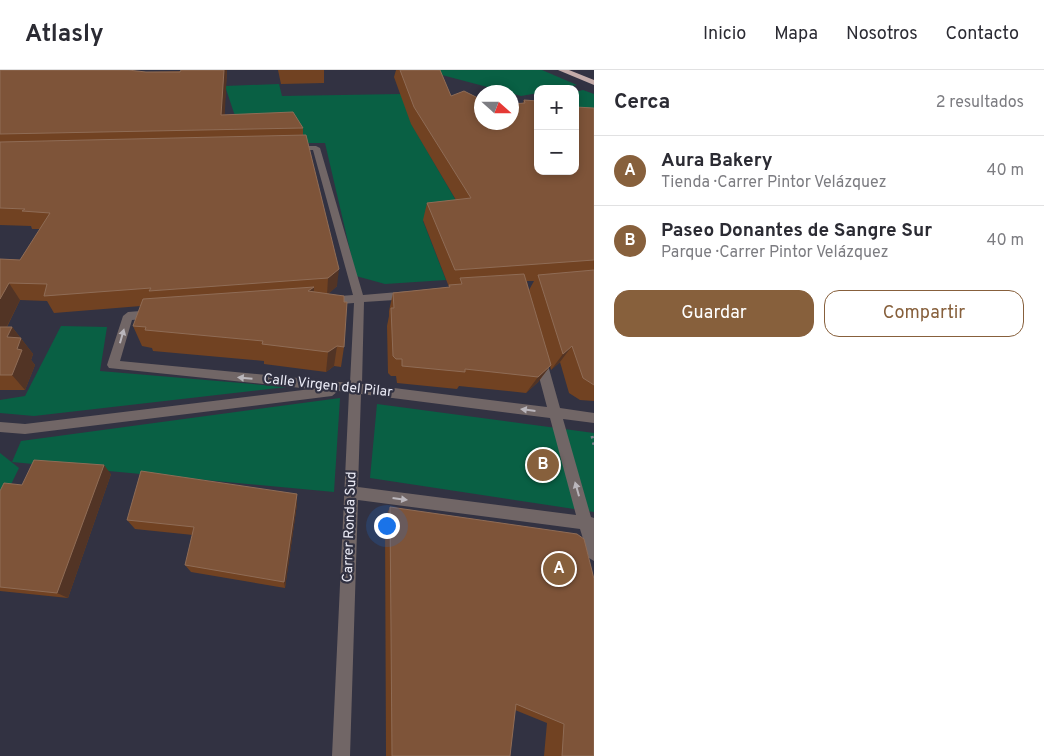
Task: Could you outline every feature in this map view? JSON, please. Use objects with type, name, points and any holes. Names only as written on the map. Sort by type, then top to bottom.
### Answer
[{"type":"highway","points":[[562,70],[594,83]]},
{"type":"highway","points":[[584,70],[594,74]]},
{"type":"street","name":"Carrer Ronda Sud","points":[[286,148],[316,148],[359,299],[341,756]]},
{"type":"street","points":[[320,302],[425,294]]},
{"type":"street","name":"Calle Virgen del Pilar","points":[[166,313],[128,316],[113,365],[356,388],[594,418]]},
{"type":"street","points":[[536,341],[590,524],[594,553]]},
{"type":"street","points":[[0,427],[25,429],[356,388]]},
{"type":"street","points":[[352,493],[590,524]]},
{"type":"path","points":[[591,432],[594,445]]},
{"type":"green space","points":[[423,70],[542,70],[577,85],[534,85],[534,94],[521,96],[519,95],[519,85],[480,85]]},
{"type":"green space","points":[[279,84],[282,96],[401,94],[412,125],[465,216],[423,221],[446,280],[385,284],[356,276],[325,143],[244,143],[225,86]]},
{"type":"green space","points":[[583,90],[594,94],[594,126],[579,124],[579,91]]},
{"type":"green space","points":[[61,326],[107,327],[100,371],[287,387],[34,416],[0,413],[0,400],[25,396]]},
{"type":"green space","points":[[340,398],[334,492],[12,462],[21,441]]},
{"type":"green space","points":[[377,404],[594,433],[594,512],[370,478]]},
{"type":"green space","points":[[0,453],[19,468],[0,507]]},
{"type":"building","points":[[0,70],[180,72],[181,70],[224,70],[221,115],[293,112],[303,128],[0,134]]},
{"type":"building","points":[[400,70],[440,70],[451,96],[464,91],[474,96],[474,130],[519,130],[519,103],[525,103],[524,100],[534,101],[534,175],[579,175],[579,107],[594,108],[594,260],[455,270],[427,203],[471,198],[414,107]]},
{"type":"building","points":[[306,135],[339,269],[328,278],[149,291],[151,288],[44,296],[47,284],[9,283],[0,299],[0,259],[20,260],[50,213],[0,208],[0,142]]},
{"type":"building","points":[[594,270],[594,385],[583,378],[572,346],[563,354],[538,275]]},
{"type":"building","points":[[524,274],[551,365],[538,377],[465,369],[465,372],[402,366],[402,359],[396,359],[393,356],[391,308],[394,308],[393,293],[450,287],[449,285],[462,284],[460,278]]},
{"type":"building","points":[[314,287],[308,291],[344,296],[344,302],[347,302],[344,347],[337,346],[328,352],[262,344],[263,341],[145,330],[146,327],[133,326],[143,299]]},
{"type":"building","points":[[0,327],[12,327],[7,337],[21,338],[17,349],[22,350],[12,375],[0,375]]},
{"type":"building","points":[[34,460],[104,465],[57,593],[0,587],[0,491],[4,483],[22,485]]},
{"type":"building","points":[[141,471],[297,494],[284,582],[185,565],[194,527],[127,520]]},
{"type":"building","points":[[390,507],[577,534],[584,539],[594,579],[594,756],[562,756],[564,724],[516,704],[510,756],[392,756]]},
{"type":"place","name":"Paseo Donantes de Sangre Sur","points":[[543,465]]},
{"type":"place","name":"Aura Bakery","points":[[559,569]]}]
